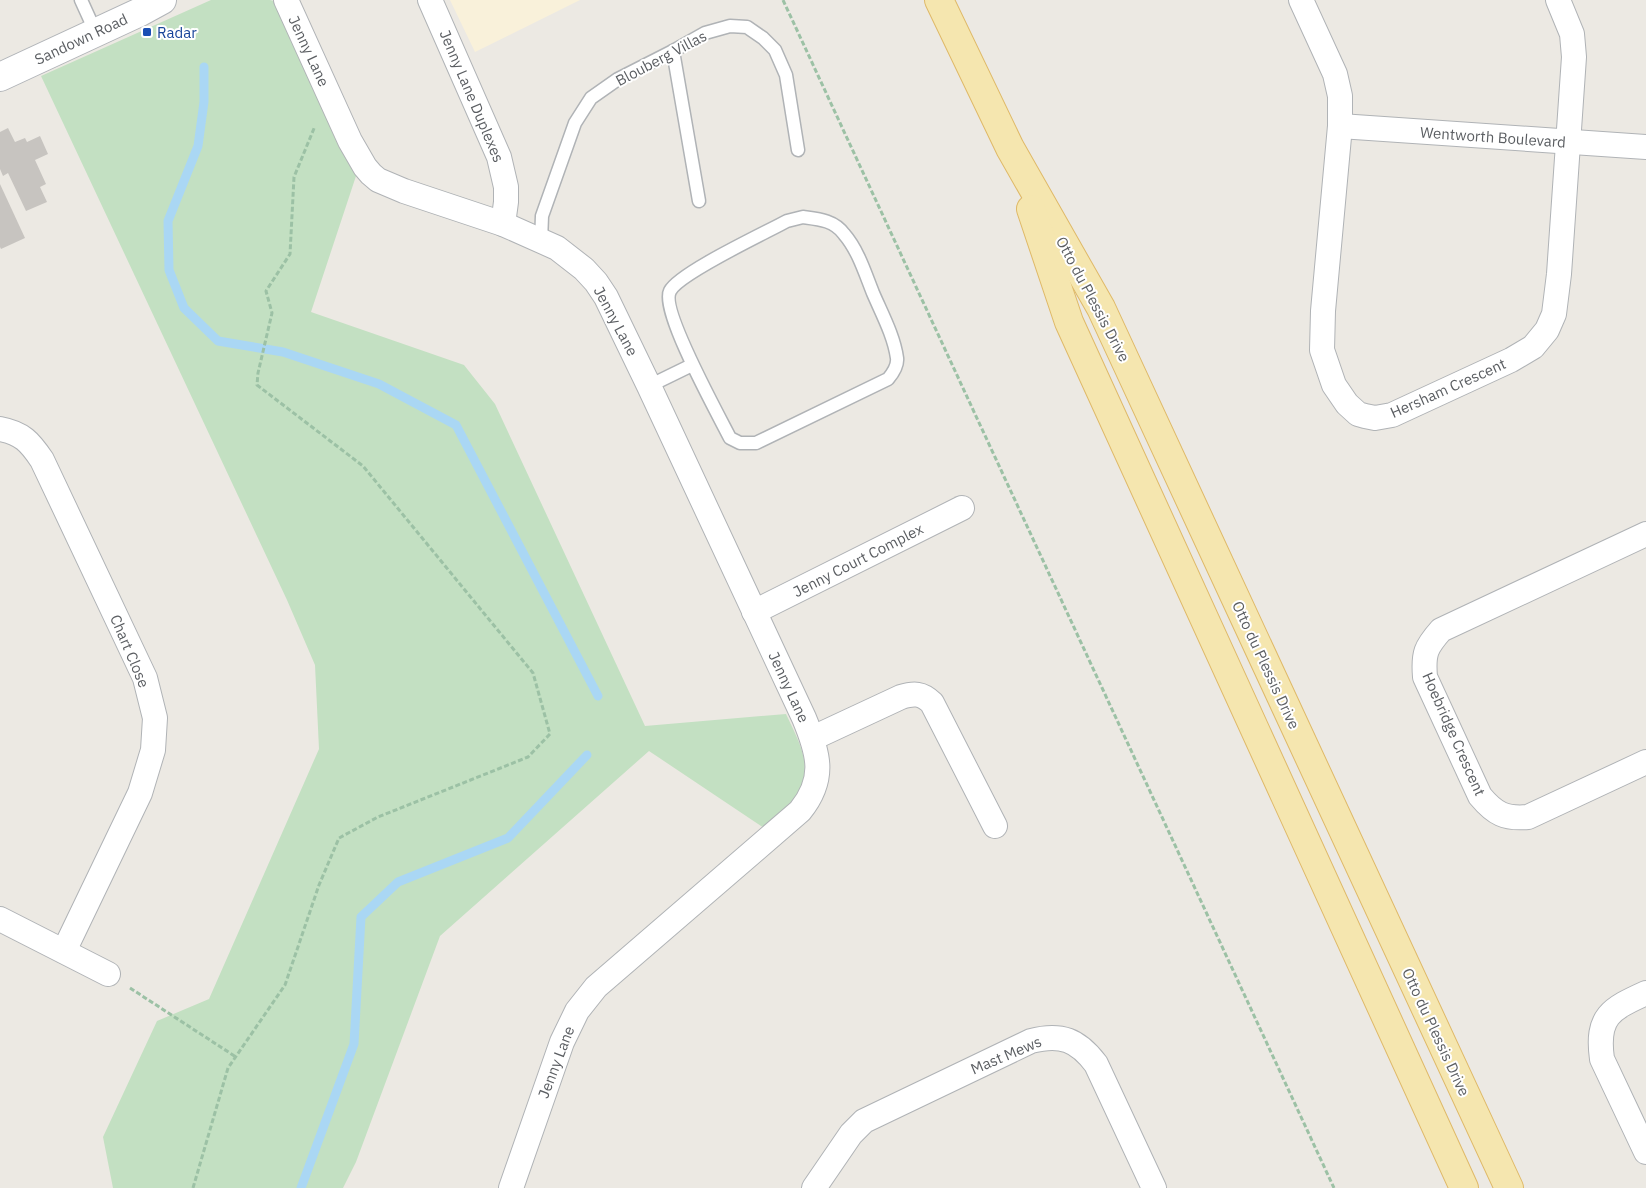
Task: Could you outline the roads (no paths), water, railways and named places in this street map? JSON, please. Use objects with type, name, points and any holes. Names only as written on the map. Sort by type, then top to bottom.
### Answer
[{"type":"main road","name":"Otto du Plessis Drive","points":[[939,0],[1010,148],[1101,308],[1508,1188]]},
{"type":"main road","name":"Otto du Plessis Drive","points":[[1010,148],[1069,322],[1464,1188]]},
{"type":"street","name":"Sandown Road","points":[[0,77],[162,0]]},
{"type":"street","name":"Jenny Lane","points":[[286,0],[350,141],[365,167],[378,180],[404,191],[503,224],[557,248],[584,269],[596,282],[606,297],[649,386],[817,751],[819,765],[814,791],[800,812],[596,988],[577,1011],[562,1042],[511,1188]]},
{"type":"street","name":"Jenny Lane Duplexes","points":[[430,0],[499,157],[506,186],[503,224]]},
{"type":"street","name":"Hersham Crescent","points":[[1301,0],[1335,74],[1340,96],[1340,126],[1322,350],[1334,385],[1346,404],[1358,414],[1374,418],[1392,415],[1511,360],[1533,347],[1547,330],[1554,314],[1559,274],[1574,57],[1572,34],[1558,0]]},
{"type":"street","name":"Wentworth Boulevard","points":[[1340,126],[1646,147]]},
{"type":"street","name":"Chart Close","points":[[0,429],[20,435],[32,446],[42,460],[145,678],[155,718],[153,750],[140,793],[64,951]]},
{"type":"street","name":"Jenny Court Complex","points":[[754,612],[962,508]]},
{"type":"street","name":"Hoebridge Crescent","points":[[1646,534],[1441,630],[1428,644],[1424,663],[1425,677],[1480,796],[1490,808],[1504,816],[1514,818],[1528,817],[1646,762]]},
{"type":"street","name":"Jenny Lane","points":[[812,738],[901,697],[914,693],[926,698],[932,704],[995,826]]},
{"type":"street","points":[[0,919],[108,974]]},
{"type":"street","points":[[1646,993],[1617,1006],[1606,1019],[1602,1028],[1600,1042],[1602,1059],[1646,1152]]},
{"type":"street","name":"Mast Mews","points":[[814,1188],[851,1134],[864,1121],[1031,1041],[1056,1037],[1069,1040],[1080,1046],[1096,1064],[1154,1188]]},
{"type":"lane","points":[[81,0],[96,33]]},
{"type":"lane","name":"Blouberg Villas","points":[[541,241],[542,216],[575,123],[591,98],[618,79],[705,33],[730,26],[746,27],[763,38],[775,50],[786,75],[798,150]]},
{"type":"lane","points":[[673,51],[699,201]]},
{"type":"lane","points":[[802,217],[830,222],[844,232],[854,248],[887,326],[897,360],[896,366],[888,379],[756,443],[746,444],[730,438],[692,365],[668,301],[669,292],[674,284],[690,272],[787,220],[802,217]]},
{"type":"lane","points":[[649,386],[692,365]]},
{"type":"waterway","points":[[204,67],[204,102],[198,146],[168,221],[169,270],[184,308],[218,341],[283,352],[379,384],[456,425],[598,696]]},
{"type":"waterway","points":[[301,1188],[354,1044],[361,917],[398,882],[508,838],[587,755]]},
{"type":"place","name":"Radar","points":[[147,32]]}]
